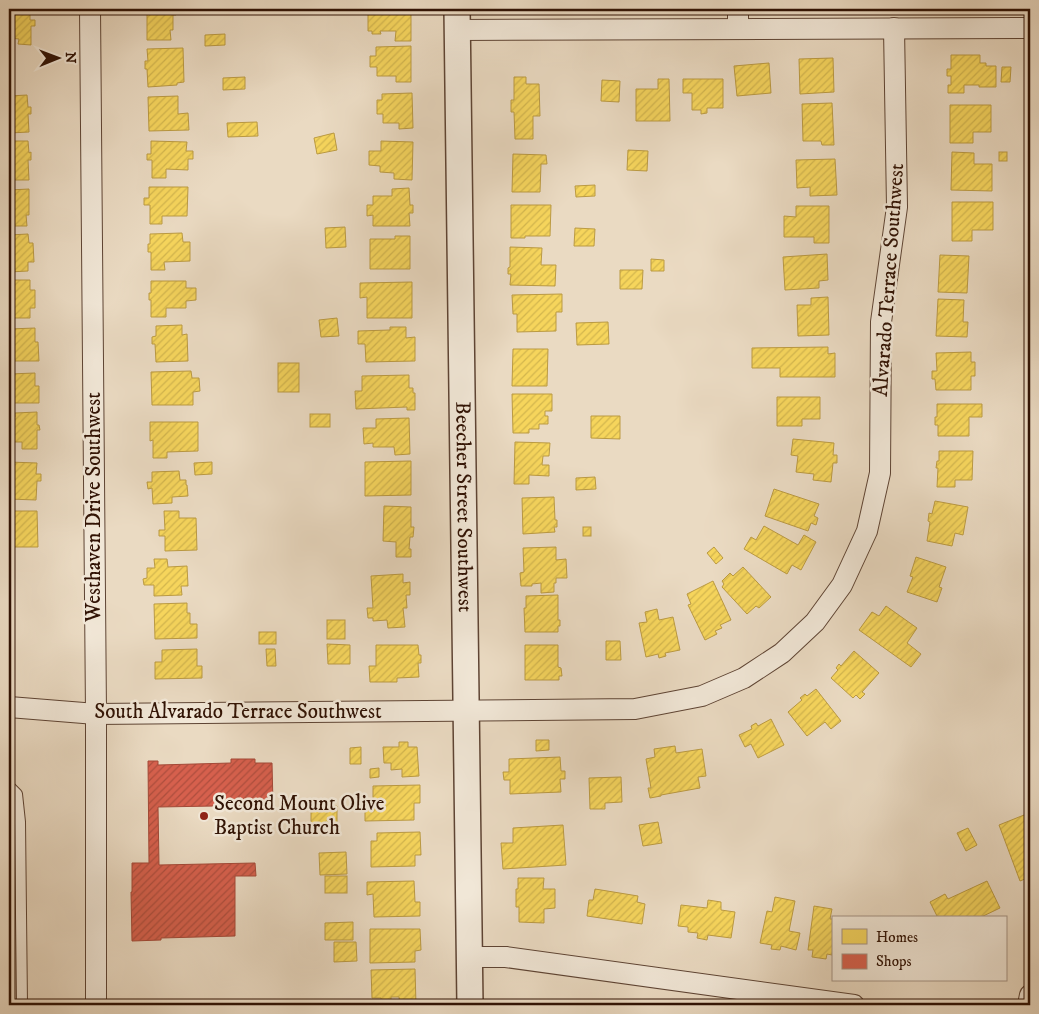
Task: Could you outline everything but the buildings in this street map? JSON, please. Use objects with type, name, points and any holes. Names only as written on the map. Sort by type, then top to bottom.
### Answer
[{"type":"street","name":"Westhaven Drive Southwest","points":[[90,9],[96,714],[96,1005]]},
{"type":"street","points":[[738,9],[738,29]]},
{"type":"street","points":[[458,19],[738,29],[1030,28]]},
{"type":"street","name":"Beecher Street Southwest","points":[[458,19],[470,1005]]},
{"type":"street","name":"Alvarado Terrace Southwest","points":[[466,711],[635,709],[702,696],[744,678],[782,653],[815,622],[842,585],[867,531],[880,474],[882,322],[897,207],[894,28]]},
{"type":"street","name":"South Alvarado Terrace Southwest","points":[[9,707],[96,714],[466,711]]},
{"type":"street","points":[[470,957],[506,957],[746,998],[854,1005]]},
{"type":"street","points":[[1028,1005],[1030,995]]},
{"type":"lane","points":[[9,786],[17,794],[20,822],[22,1005]]},
{"type":"place","name":"Second Mount Olive Baptist Church","points":[[204,816]]}]
